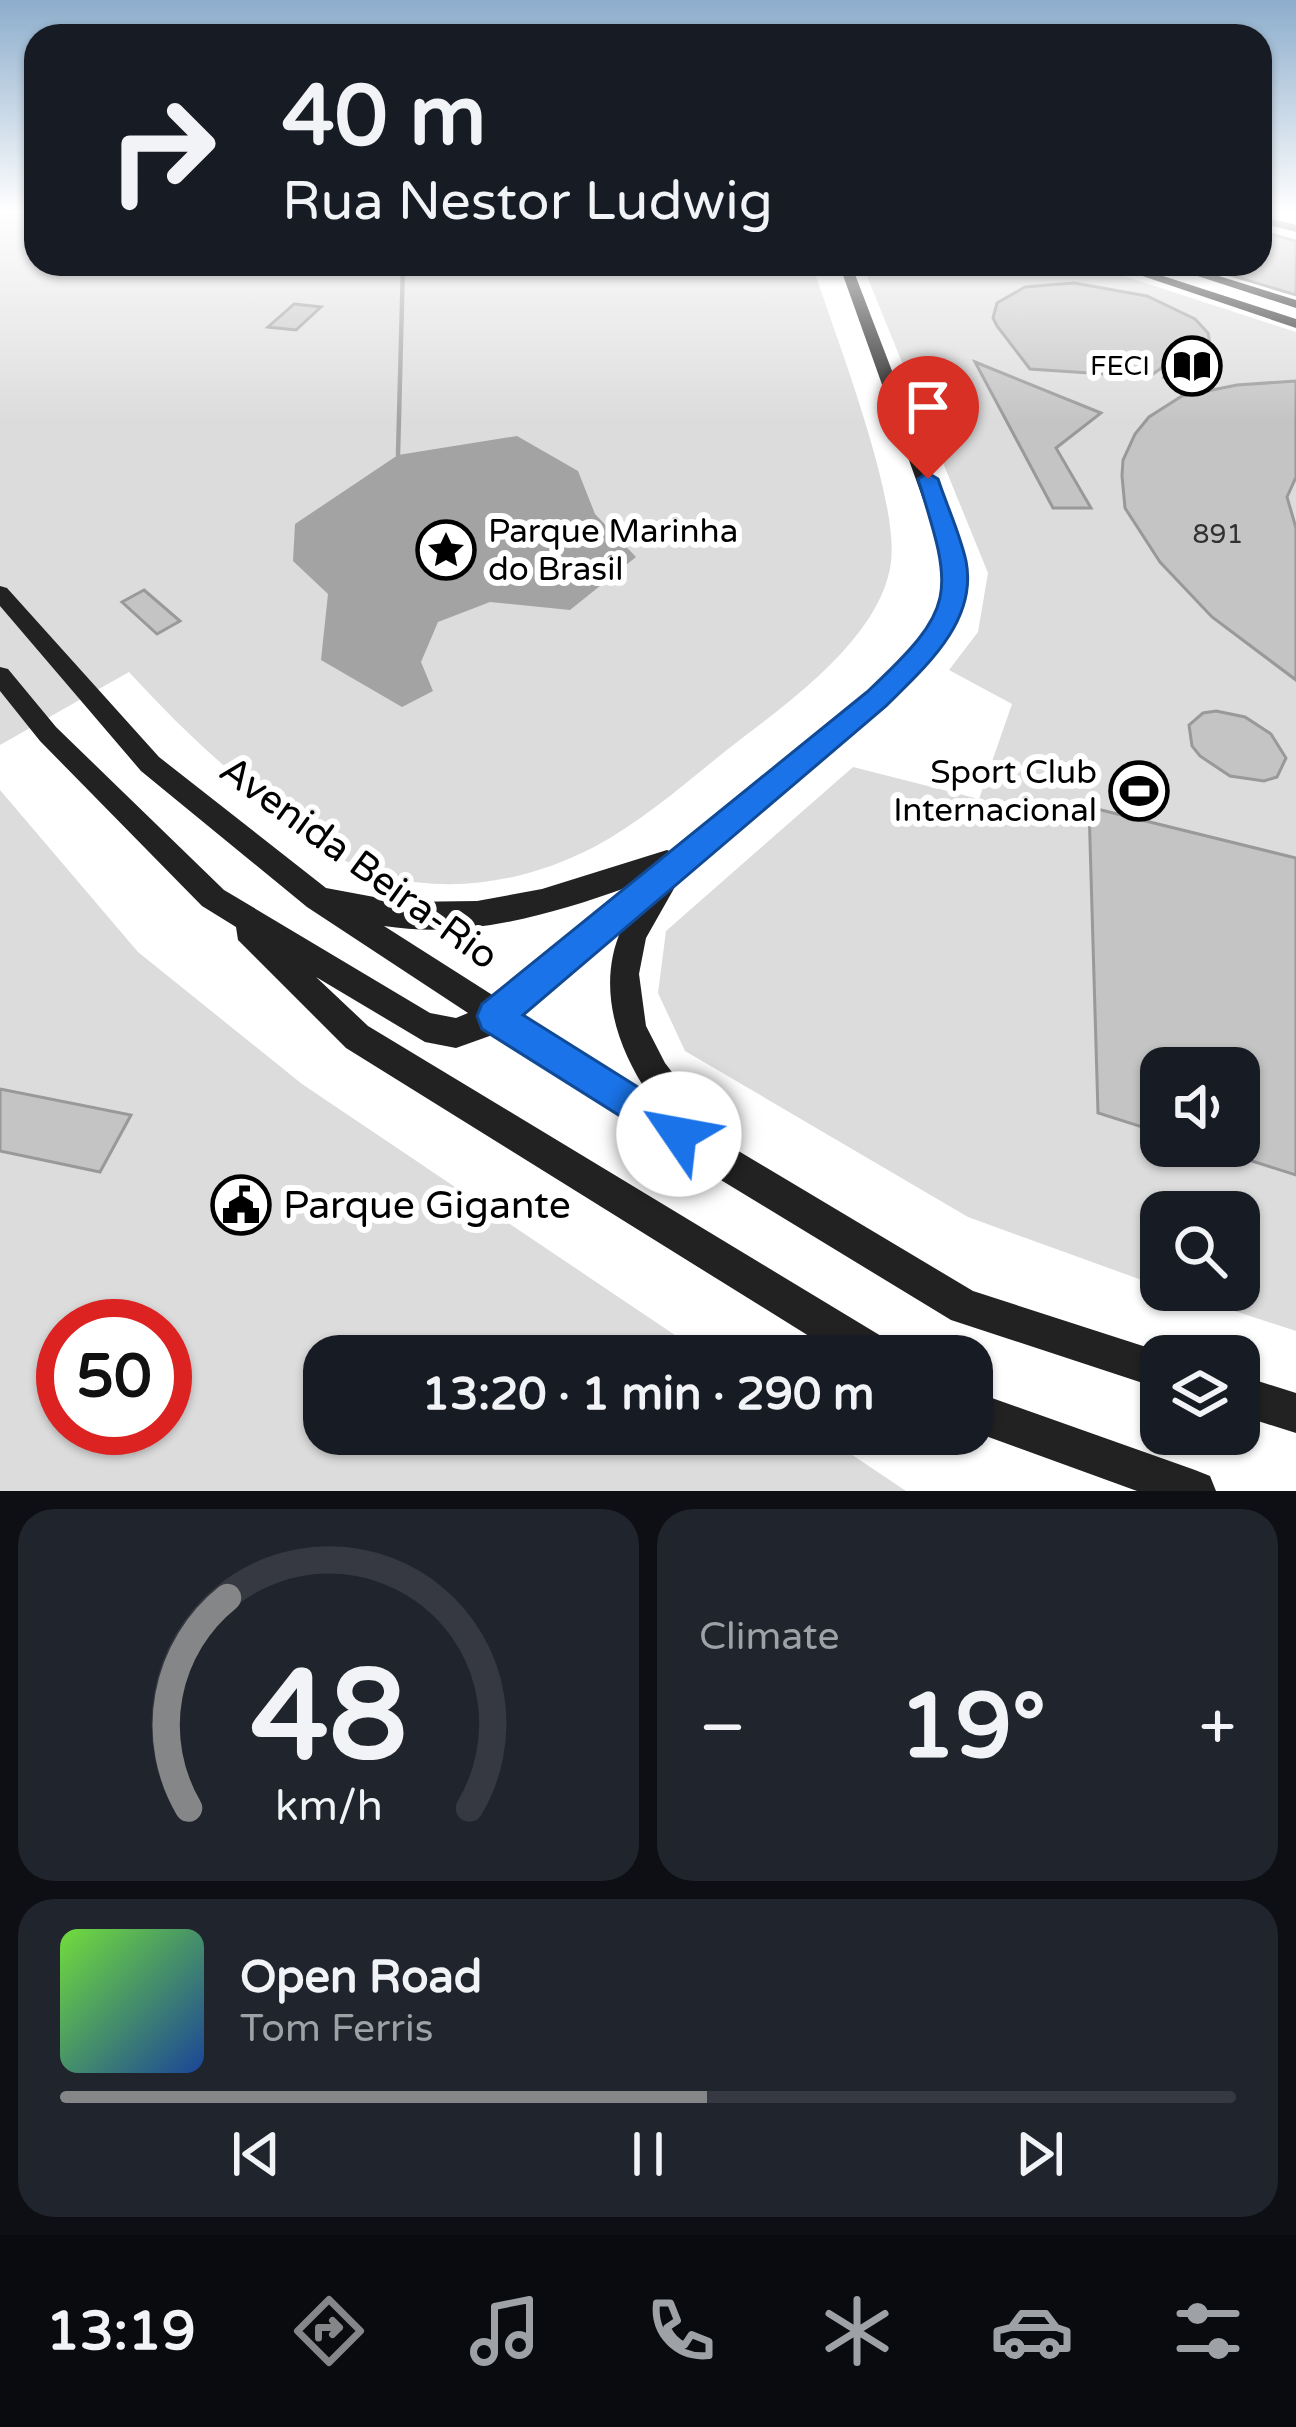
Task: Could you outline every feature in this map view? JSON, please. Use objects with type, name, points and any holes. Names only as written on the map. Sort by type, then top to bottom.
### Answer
[{"type":"main road","points":[[212,897],[425,1028],[466,1032],[494,1016],[876,699],[926,650],[952,607],[955,562],[852,283]]},
{"type":"main road","points":[[1170,283],[1296,324]]},
{"type":"main road","points":[[1227,283],[1296,304]]},
{"type":"main road","name":"Avenida Beira-Rio","points":[[0,593],[150,764],[316,898],[718,1159],[964,1307],[1140,1363]]},
{"type":"main road","points":[[0,676],[48,734],[357,1037],[843,1335]]},
{"type":"main road","points":[[316,898],[407,916],[481,916],[572,895],[681,858]]},
{"type":"main road","points":[[681,858],[630,941],[621,994],[649,1072],[718,1159]]},
{"type":"main road","points":[[1260,1402],[1296,1414]]},
{"type":"main road","points":[[993,1419],[1195,1491]]},
{"type":"shaded area","name":"Parque Marinha do Brasil","points":[[0,283],[818,283],[863,414],[885,497],[891,562],[884,589],[854,639],[833,662],[786,704],[614,836],[562,862],[494,881],[424,883],[356,866],[300,830],[209,752],[129,672],[0,745]]},
{"type":"shaded area","name":"Sport Club Internacional","points":[[870,283],[1144,283],[1296,332],[1296,1331],[1235,1311],[1260,1311],[1260,1191],[1140,1191],[1140,1279],[968,1217],[685,1051],[658,993],[666,931],[853,767],[979,799],[1012,704],[949,670],[978,632],[988,573]]},
{"type":"shaded area","points":[[517,436],[578,471],[595,514],[636,557],[570,610],[490,602],[438,622],[421,662],[433,691],[402,707],[321,660],[328,594],[293,561],[295,524],[398,455]]},
{"type":"shaded area","name":"Parque Gigante","points":[[0,790],[138,952],[302,1084],[675,1335],[303,1335],[303,1455],[852,1455],[906,1491],[0,1491]]},
{"type":"building","points":[[1074,283],[1147,296],[1195,319],[1208,333],[1210,344],[1193,377],[1164,377],[1175,358],[1149,377],[1030,369],[993,318],[997,303],[1025,287]]},
{"type":"building","points":[[1255,283],[1296,283],[1296,295]]},
{"type":"building","points":[[294,304],[321,307],[296,330],[268,327]]},
{"type":"building","points":[[975,362],[1101,413],[1056,448],[1091,508],[1053,508]]},
{"type":"building","points":[[1296,381],[1296,477],[1287,497],[1296,528],[1296,680],[1212,617],[1160,562],[1125,508],[1122,476],[1123,460],[1135,434],[1149,417],[1182,396],[1237,385]]},
{"type":"building","points":[[144,590],[180,621],[157,634],[122,602]]},
{"type":"building","points":[[1203,713],[1245,717],[1271,734],[1286,758],[1277,777],[1264,781],[1230,776],[1200,756],[1192,746],[1189,725]]},
{"type":"building","points":[[1089,807],[1296,858],[1296,1175],[1260,1164],[1260,1047],[1140,1047],[1140,1126],[1098,1113]]},
{"type":"building","points":[[0,1089],[131,1115],[100,1172],[0,1151]]},
{"type":"waterway","points":[[398,455],[403,283]]},
{"type":"place","name":"FECI","points":[[1192,366]]},
{"type":"place","name":"Parque Marinha do Brasil","points":[[446,550]]},
{"type":"place","name":"Sport Club Internacional","points":[[1139,791]]},
{"type":"place","name":"Parque Gigante","points":[[241,1205]]},
{"type":"route","points":[[679,1134],[494,1016],[876,699],[926,650],[942,629],[956,584],[955,562],[928,479]]}]
